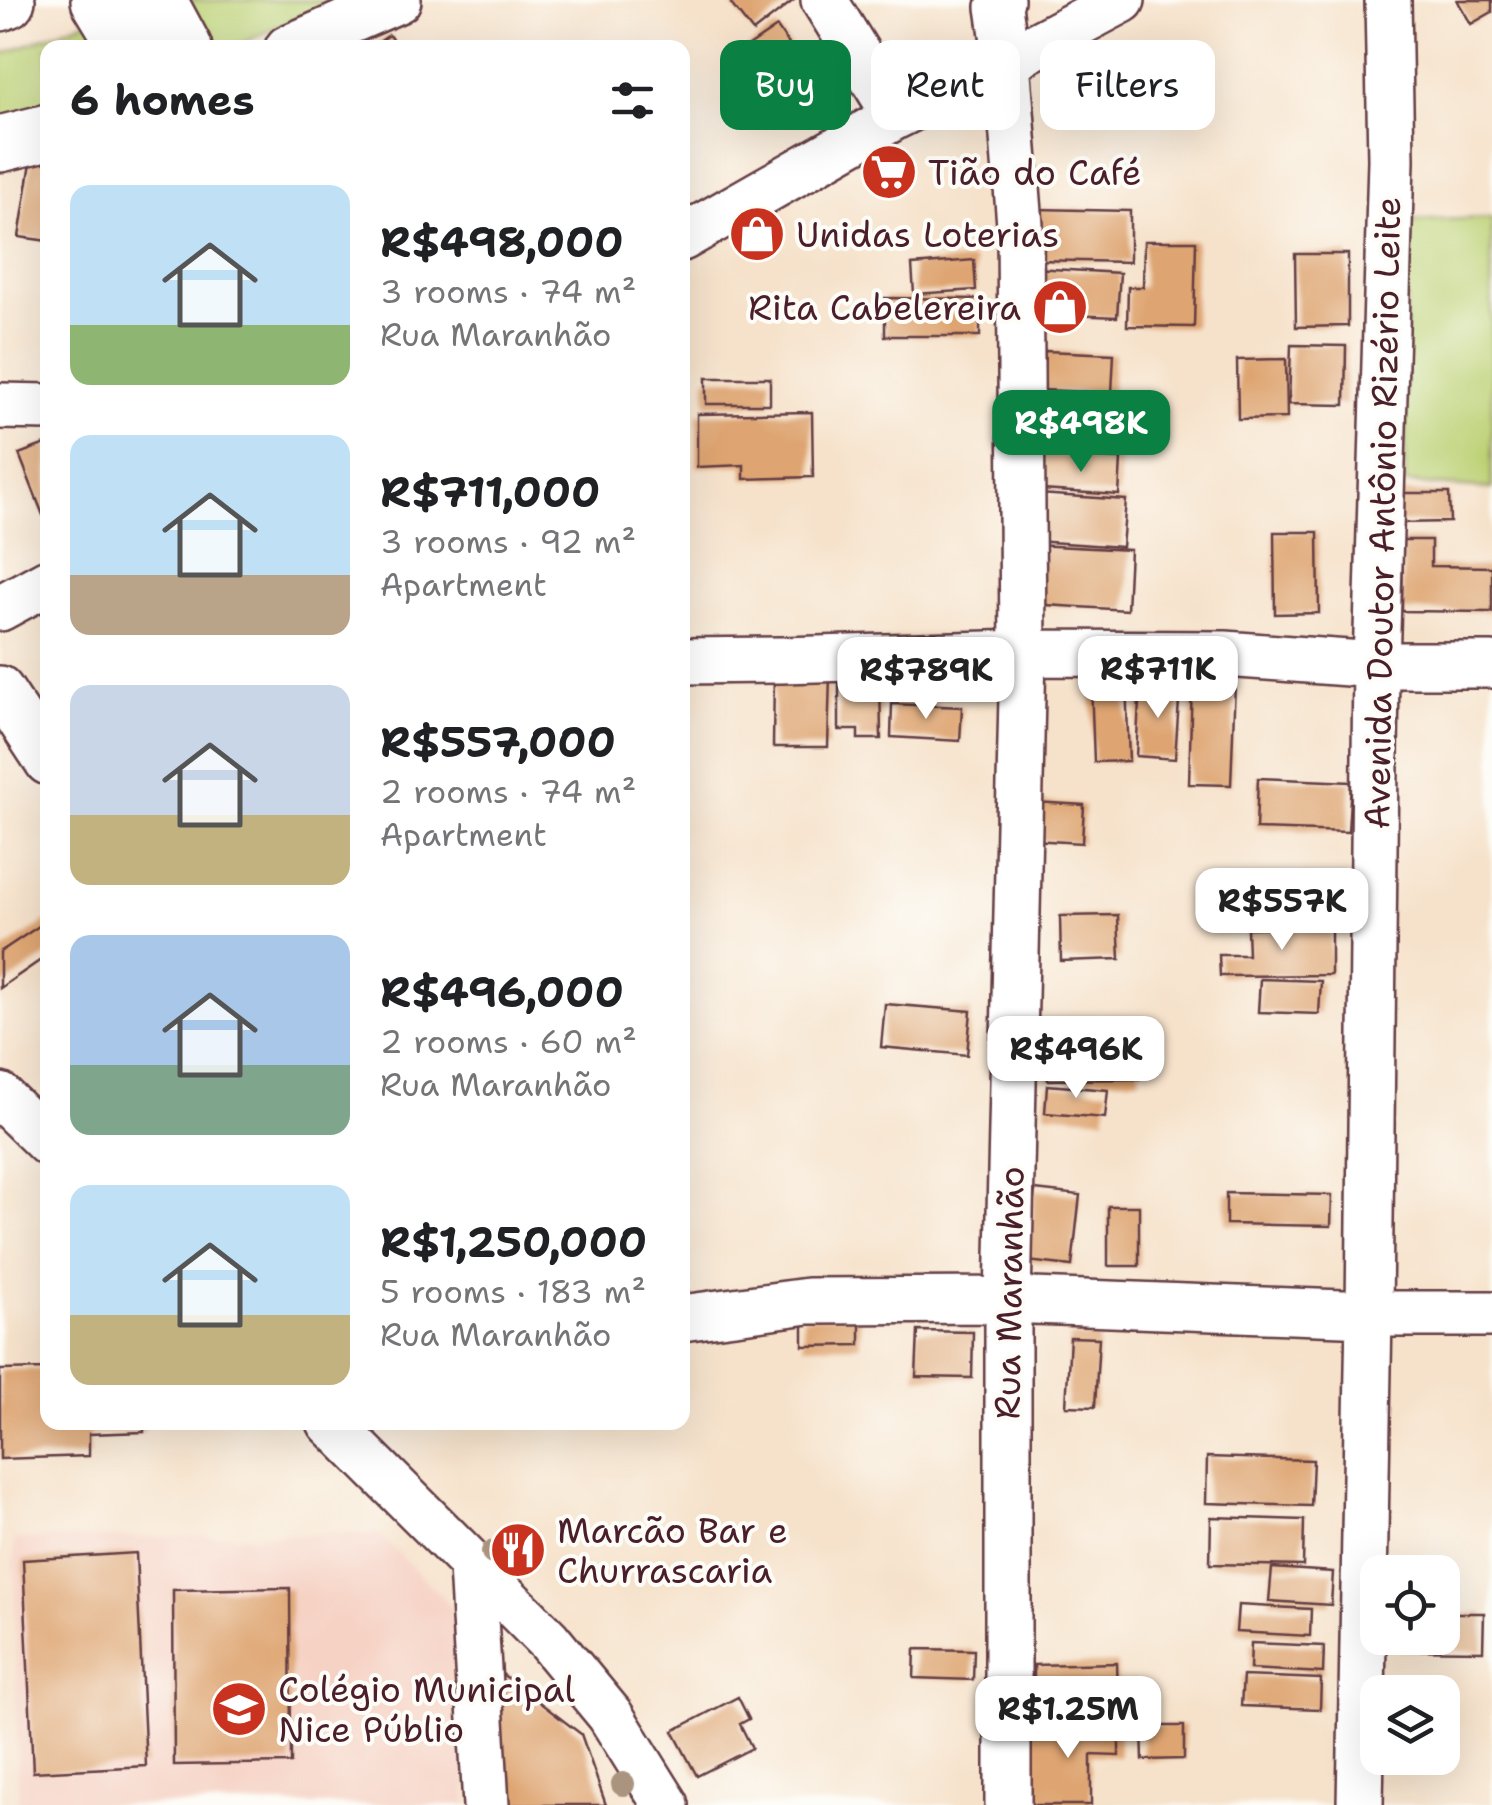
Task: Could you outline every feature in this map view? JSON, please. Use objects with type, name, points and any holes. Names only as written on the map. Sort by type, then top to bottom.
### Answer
[{"type":"main road","points":[[98,0],[123,40]]},
{"type":"main road","points":[[158,0],[180,40]]},
{"type":"main road","points":[[0,144],[40,134]]},
{"type":"street","points":[[306,40],[398,0]]},
{"type":"street","points":[[824,0],[871,76]]},
{"type":"street","name":"Rua Maranhão","points":[[1001,0],[1004,40]]},
{"type":"street","points":[[1020,55],[1122,0]]},
{"type":"street","name":"Avenida Doutor Antônio Rizério Leite","points":[[1360,1805],[1370,1314],[1376,665],[1392,160],[1388,0]]},
{"type":"street","points":[[690,233],[871,130]]},
{"type":"street","name":"Rua Maranhão","points":[[1008,1805],[1008,1300],[1023,652],[1020,225],[1013,130]]},
{"type":"street","points":[[0,406],[40,407]]},
{"type":"street","points":[[0,608],[40,586]]},
{"type":"street","points":[[690,661],[1023,652],[1225,654],[1376,665],[1492,665]]},
{"type":"street","points":[[0,689],[40,750]]},
{"type":"street","points":[[0,1096],[40,1135]]},
{"type":"street","points":[[690,1317],[808,1301],[1008,1300],[1370,1314],[1492,1314]]},
{"type":"street","points":[[357,1432],[472,1566],[548,1640],[610,1715],[666,1805]]},
{"type":"street","points":[[472,1566],[486,1805]]},
{"type":"shaded area","name":"Colégio Municipal Nice Públio","points":[[379,1534],[459,1614],[466,1805],[18,1805],[14,1539]]},
{"type":"green space","points":[[187,0],[337,0],[250,40],[213,40]]},
{"type":"green space","points":[[102,15],[118,40],[40,40],[40,126],[0,136],[0,55]]},
{"type":"green space","points":[[1492,218],[1492,489],[1405,483],[1406,221]]},
{"type":"building","points":[[736,0],[794,0],[753,32],[731,4]]},
{"type":"building","points":[[1457,0],[1492,0],[1492,12],[1471,24]]},
{"type":"building","points":[[777,27],[786,40],[758,40]]},
{"type":"building","points":[[32,156],[40,158],[40,240],[19,237]]},
{"type":"building","points":[[1036,209],[1130,211],[1130,262],[1035,260]]},
{"type":"building","points":[[1144,241],[1196,241],[1194,327],[1127,326],[1128,287],[1143,287]]},
{"type":"building","points":[[1295,254],[1348,254],[1348,326],[1296,327]]},
{"type":"building","points":[[974,260],[976,290],[914,294],[912,265]]},
{"type":"building","points":[[1034,268],[1120,273],[1117,317],[1070,315],[1070,321],[1031,319]]},
{"type":"building","points":[[885,298],[980,299],[980,336],[885,336]]},
{"type":"building","points":[[1291,345],[1346,346],[1345,405],[1289,404]]},
{"type":"building","points":[[1045,351],[1114,354],[1112,393],[1043,390]]},
{"type":"building","points":[[1286,359],[1287,418],[1238,419],[1237,360]]},
{"type":"building","points":[[706,378],[770,378],[770,404],[706,404]]},
{"type":"building","points":[[1046,398],[1133,402],[1131,447],[1044,443]]},
{"type":"building","points":[[812,412],[813,477],[744,479],[744,465],[697,467],[697,414]]},
{"type":"building","points":[[40,446],[40,507],[19,454]]},
{"type":"building","points":[[1044,454],[1121,459],[1119,495],[1042,490]]},
{"type":"building","points":[[1397,493],[1449,493],[1450,522],[1397,523]]},
{"type":"building","points":[[1039,494],[1126,500],[1122,547],[1035,541]]},
{"type":"building","points":[[1274,532],[1318,532],[1319,613],[1275,614]]},
{"type":"building","points":[[1403,540],[1431,540],[1431,566],[1492,567],[1492,612],[1402,611]]},
{"type":"building","points":[[1034,545],[1130,550],[1127,610],[1030,604]]},
{"type":"building","points":[[880,670],[881,739],[858,739],[858,730],[839,730],[839,671]]},
{"type":"building","points":[[774,673],[830,674],[828,747],[773,747]]},
{"type":"building","points":[[1126,681],[1129,761],[1094,762],[1091,683]]},
{"type":"building","points":[[1192,682],[1235,683],[1231,785],[1189,784]]},
{"type":"building","points":[[1140,684],[1180,686],[1175,759],[1136,756]]},
{"type":"building","points":[[892,704],[962,707],[960,741],[891,737]]},
{"type":"building","points":[[1258,778],[1351,782],[1348,832],[1256,829]]},
{"type":"building","points":[[1034,802],[1084,805],[1082,843],[1032,840]]},
{"type":"building","points":[[1118,915],[1120,959],[1061,961],[1060,916]]},
{"type":"building","points":[[40,925],[40,960],[0,988],[0,952]]},
{"type":"building","points":[[1331,927],[1331,975],[1220,976],[1219,955],[1248,955],[1247,928]]},
{"type":"building","points":[[1260,979],[1321,981],[1319,1014],[1258,1012]]},
{"type":"building","points":[[885,1004],[971,1011],[967,1055],[881,1047]]},
{"type":"building","points":[[1139,1050],[1140,1079],[1048,1080],[1048,1052]]},
{"type":"building","points":[[1047,1085],[1108,1090],[1105,1118],[1045,1113]]},
{"type":"building","points":[[1035,1190],[1080,1195],[1072,1266],[1027,1261]]},
{"type":"building","points":[[1226,1193],[1332,1195],[1331,1226],[1226,1224]]},
{"type":"building","points":[[1108,1206],[1139,1206],[1139,1266],[1108,1266]]},
{"type":"building","points":[[860,1316],[860,1345],[803,1346],[803,1317]]},
{"type":"building","points":[[918,1331],[973,1332],[972,1378],[916,1377]]},
{"type":"building","points":[[1070,1337],[1099,1338],[1095,1407],[1066,1406]]},
{"type":"building","points":[[40,1369],[40,1430],[144,1432],[89,1434],[89,1456],[0,1459],[0,1370]]},
{"type":"building","points":[[1207,1457],[1313,1460],[1311,1506],[1206,1503]]},
{"type":"building","points":[[1211,1517],[1304,1520],[1303,1566],[1210,1564]]},
{"type":"building","points":[[136,1553],[146,1766],[33,1772],[23,1560]]},
{"type":"building","points":[[1272,1568],[1333,1572],[1331,1605],[1269,1601]]},
{"type":"building","points":[[290,1588],[291,1763],[174,1765],[173,1590]]},
{"type":"building","points":[[1238,1605],[1311,1609],[1310,1636],[1236,1632]]},
{"type":"building","points":[[1460,1613],[1484,1613],[1483,1651],[1460,1651]]},
{"type":"building","points":[[1251,1643],[1324,1646],[1323,1673],[1250,1669]]},
{"type":"building","points":[[915,1649],[974,1650],[973,1680],[914,1678]]},
{"type":"building","points":[[1117,1663],[1118,1694],[1034,1696],[1034,1665]]},
{"type":"building","points":[[493,1667],[581,1734],[606,1805],[497,1805]]},
{"type":"building","points":[[1243,1676],[1321,1679],[1320,1709],[1241,1706]]},
{"type":"building","points":[[738,1697],[749,1719],[740,1724],[752,1748],[697,1776],[673,1731]]},
{"type":"building","points":[[1031,1724],[1119,1724],[1119,1756],[1091,1755],[1091,1805],[1030,1805]]},
{"type":"building","points":[[1142,1726],[1184,1726],[1184,1759],[1143,1760]]},
{"type":"place","name":"Tião do Café","points":[[889,172]]},
{"type":"place","name":"Unidas Loterias","points":[[757,234]]},
{"type":"place","name":"Rita Cabelereira","points":[[1060,307]]},
{"type":"place","name":"Marcão Bar e Churrascaria","points":[[518,1550]]},
{"type":"place","name":"Colégio Municipal Nice Públio","points":[[239,1709]]}]
